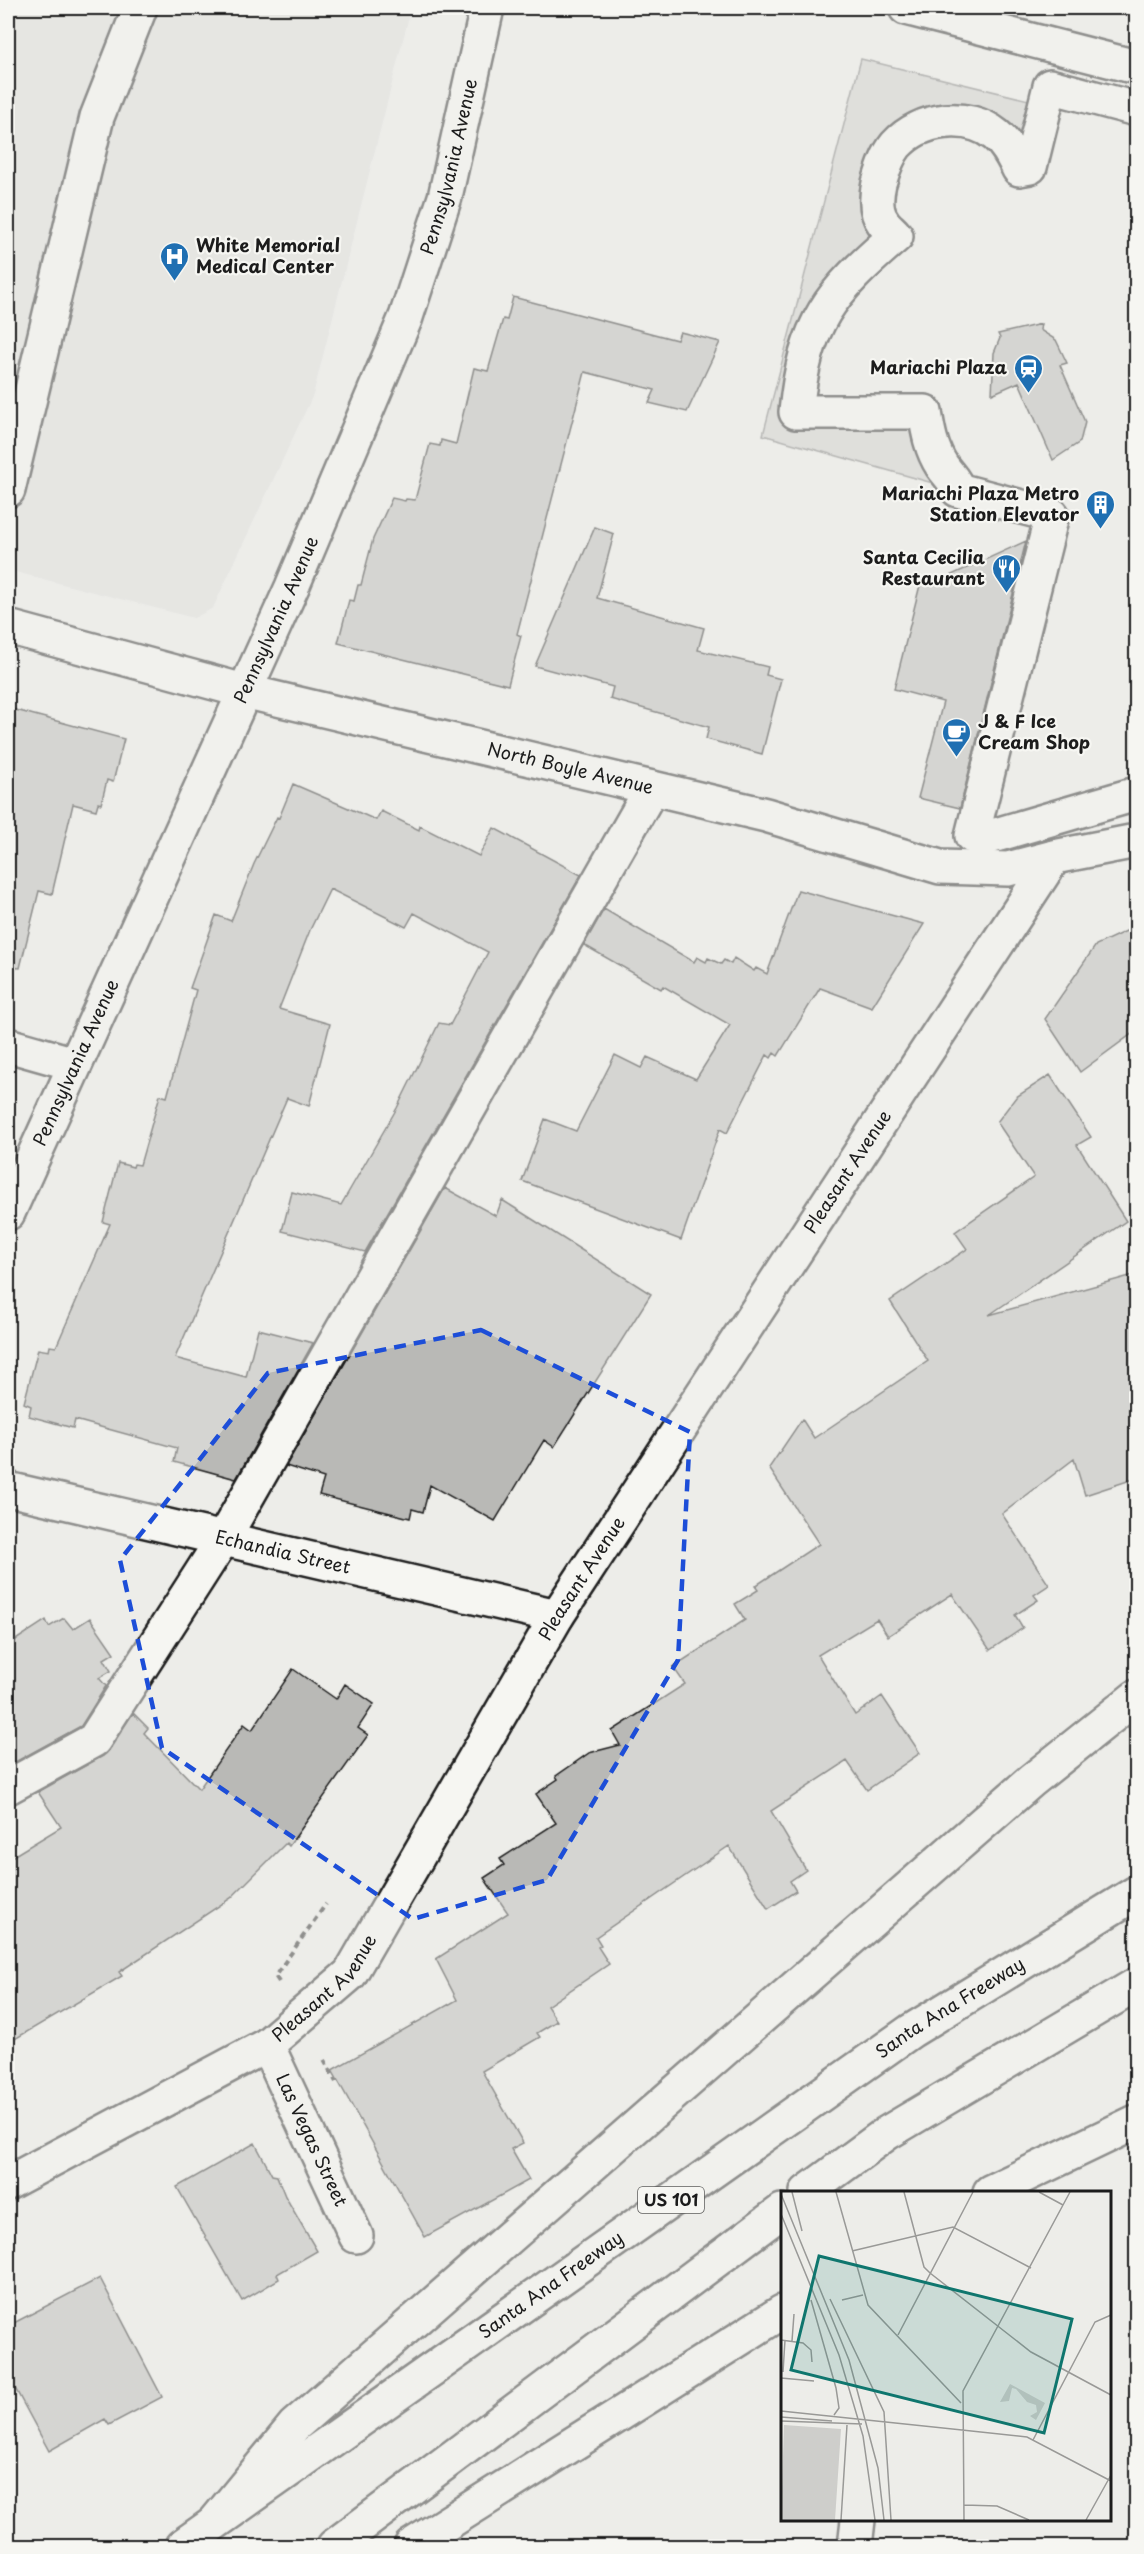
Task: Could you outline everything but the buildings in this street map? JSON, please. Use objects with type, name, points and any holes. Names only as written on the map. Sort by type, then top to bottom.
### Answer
[{"type":"main road","points":[[8,490],[97,117],[140,8]]},
{"type":"main road","name":"Pennsylvania Avenue","points":[[8,1212],[292,587],[406,317],[445,197],[487,8]]},
{"type":"main road","points":[[906,8],[1137,67]]},
{"type":"main road","points":[[1137,109],[1050,86],[1030,167],[1019,169],[1009,149],[997,135],[983,127],[966,122],[950,120],[931,124],[897,144],[885,165],[875,198],[882,221],[896,236],[857,270],[830,302],[812,333],[800,375],[796,412],[925,412],[928,438],[942,467],[956,483],[958,490],[1052,514],[972,836],[989,837],[1137,794]]},
{"type":"main road","name":"North Boyle Avenue","points":[[8,627],[244,691],[766,815],[940,867],[1008,869],[1054,857],[1137,842]]},
{"type":"main road","points":[[8,1786],[94,1740],[223,1539],[652,788]]},
{"type":"main road","name":"Pleasant Avenue","points":[[8,2183],[267,2045],[350,1974],[557,1616],[1054,857]]},
{"type":"main road","points":[[8,1045],[75,1064]]},
{"type":"main road","name":"Echandia Street","points":[[8,1489],[557,1616]]},
{"type":"main road","points":[[215,2522],[294,2426],[1031,1781],[1137,1697]]},
{"type":"main road","name":"Santa Ana Freeway","points":[[182,2547],[911,2031],[1137,1893]]},
{"type":"main road","points":[[810,2191],[887,2133],[1137,1985]]},
{"type":"main road","name":"Las Vegas Street","points":[[267,2045],[356,2236]]},
{"type":"main road","points":[[994,2191],[1137,2122]]},
{"type":"main road","points":[[334,2547],[781,2212]]},
{"type":"main road","points":[[411,2547],[781,2313]]},
{"type":"main road","points":[[855,2547],[858,2521]]},
{"type":"path","points":[[281,1987],[275,1976],[326,1904]]},
{"type":"path","points":[[324,2060],[336,2082]]},
{"type":"highlighted area","points":[[481,1330],[690,1432],[678,1660],[547,1880],[413,1919],[162,1748],[120,1560],[268,1373]]},
{"type":"shaded area","name":"White Memorial Medical Center","points":[[8,8],[411,8],[313,395],[213,608],[194,618],[8,570]]},
{"type":"shaded area","points":[[861,59],[1045,104],[1029,166],[999,134],[911,130],[879,220],[795,402],[923,414],[954,489],[763,435]]},
{"type":"place","name":"White Memorial Medical Center","points":[[175,282]]},
{"type":"place","name":"Mariachi Plaza","points":[[1028,394]]},
{"type":"place","name":"Mariachi Plaza Metro Station Elevator","points":[[1100,530]]},
{"type":"place","name":"Santa Cecilia Restaurant","points":[[1006,594]]},
{"type":"place","name":"J & F Ice Cream Shop","points":[[957,758]]}]
